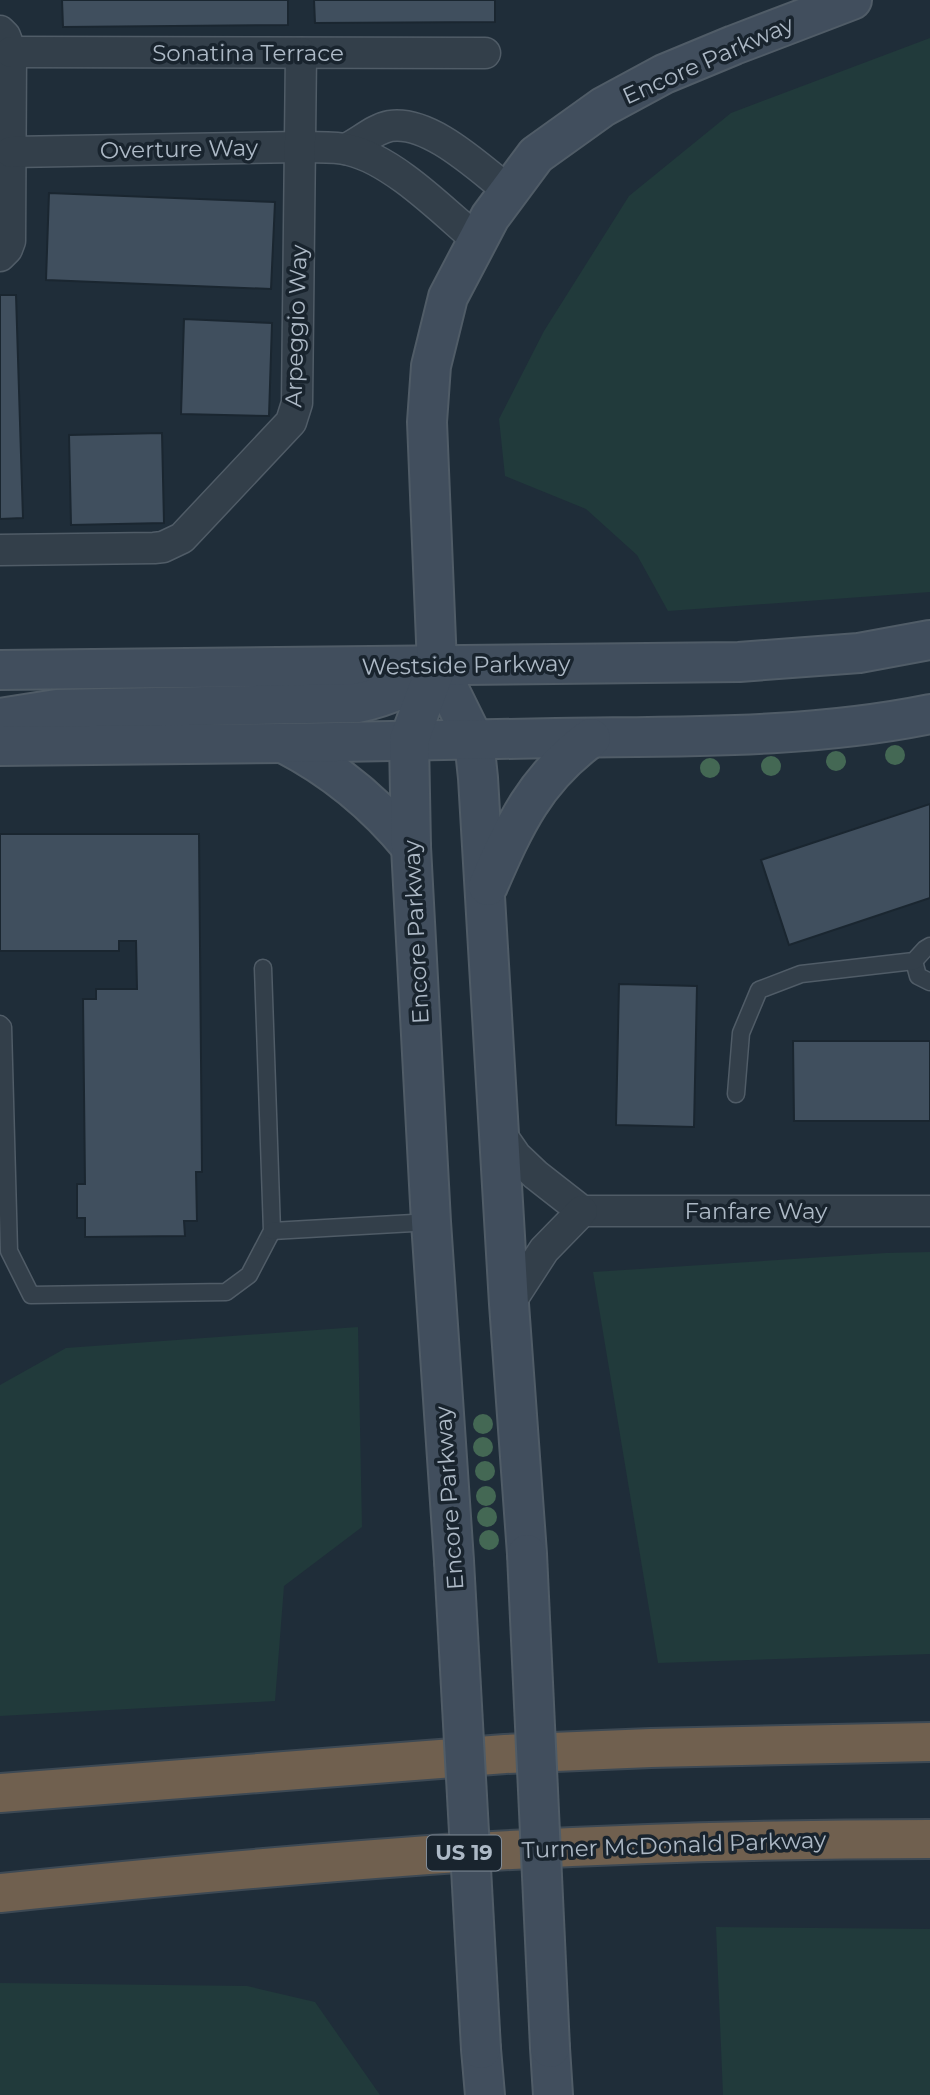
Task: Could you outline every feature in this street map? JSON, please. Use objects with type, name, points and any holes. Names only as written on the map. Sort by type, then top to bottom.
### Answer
[{"type":"highway","points":[[0,1793],[505,1754],[930,1742]]},
{"type":"highway","name":"Turner McDonald Parkway","points":[[0,1893],[475,1852],[653,1844],[930,1839]]},
{"type":"main road","name":"Encore Parkway","points":[[485,2095],[431,1222],[411,847],[409,740],[437,666],[427,422],[431,366],[448,297],[490,217],[536,155],[603,107],[664,74],[852,0]]},
{"type":"main road","name":"Westside Parkway","points":[[0,670],[775,660],[859,653],[930,640]]},
{"type":"main road","points":[[0,718],[57,709],[357,703],[403,689],[437,666],[474,740],[486,891],[509,1304],[527,1554],[553,2095]]},
{"type":"main road","points":[[0,746],[782,733],[843,728],[930,714]]},
{"type":"main road","points":[[486,891],[513,828],[530,800],[572,752],[591,738]]},
{"type":"main road","points":[[281,742],[314,759],[350,784],[391,822],[411,847]]},
{"type":"street","points":[[0,256],[8,249],[10,241],[11,152],[5,41]]},
{"type":"street","name":"Sonatina Terrace","points":[[5,41],[301,53],[485,52]]},
{"type":"street","name":"Arpeggio Way","points":[[0,550],[154,548],[173,544],[182,538],[285,431],[295,414],[297,403],[301,53]]},
{"type":"street","points":[[346,149],[390,126],[425,131],[509,191]]},
{"type":"street","name":"Overture Way","points":[[11,152],[300,147],[346,149],[380,162],[477,240]]},
{"type":"street","points":[[500,1133],[526,1166],[582,1211],[544,1250],[509,1304]]},
{"type":"street","name":"Fanfare Way","points":[[582,1211],[930,1211]]},
{"type":"lane","points":[[736,1094],[741,1033],[759,990],[801,974],[914,961],[930,946]]},
{"type":"lane","points":[[914,961],[918,976],[930,982]]},
{"type":"lane","points":[[0,1024],[3,1027],[9,1251],[30,1295],[226,1292],[249,1275],[272,1231],[263,968]]},
{"type":"lane","points":[[272,1231],[431,1222]]},
{"type":"green space","points":[[930,38],[930,592],[668,611],[637,555],[586,509],[505,476],[499,419],[544,331],[629,196],[731,113]]},
{"type":"green space","points":[[930,1252],[930,1654],[658,1663],[593,1272]]},
{"type":"green space","points":[[358,1327],[362,1527],[284,1586],[275,1701],[0,1716],[0,1385],[66,1348]]},
{"type":"green space","points":[[716,1927],[930,1929],[930,2095],[723,2095]]},
{"type":"green space","points":[[0,1983],[247,1986],[315,2002],[380,2095],[0,2095]]},
{"type":"building","points":[[62,0],[288,0],[288,25],[63,27]]},
{"type":"building","points":[[314,0],[495,0],[495,22],[315,23]]},
{"type":"building","points":[[49,193],[275,202],[271,289],[46,280]]},
{"type":"building","points":[[0,295],[16,295],[23,518],[0,519]]},
{"type":"building","points":[[184,319],[272,323],[269,416],[181,414]]},
{"type":"building","points":[[162,433],[164,523],[71,525],[69,435]]},
{"type":"building","points":[[930,804],[930,898],[789,945],[761,860]]},
{"type":"building","points":[[0,834],[199,834],[202,1172],[196,1172],[197,1221],[184,1221],[185,1236],[85,1237],[85,1218],[77,1218],[77,1184],[85,1184],[83,999],[96,999],[96,989],[137,989],[136,941],[119,941],[119,951],[0,951]]},
{"type":"building","points":[[619,984],[697,986],[694,1127],[616,1125]]},
{"type":"building","points":[[793,1041],[930,1041],[930,1121],[794,1121]]}]
